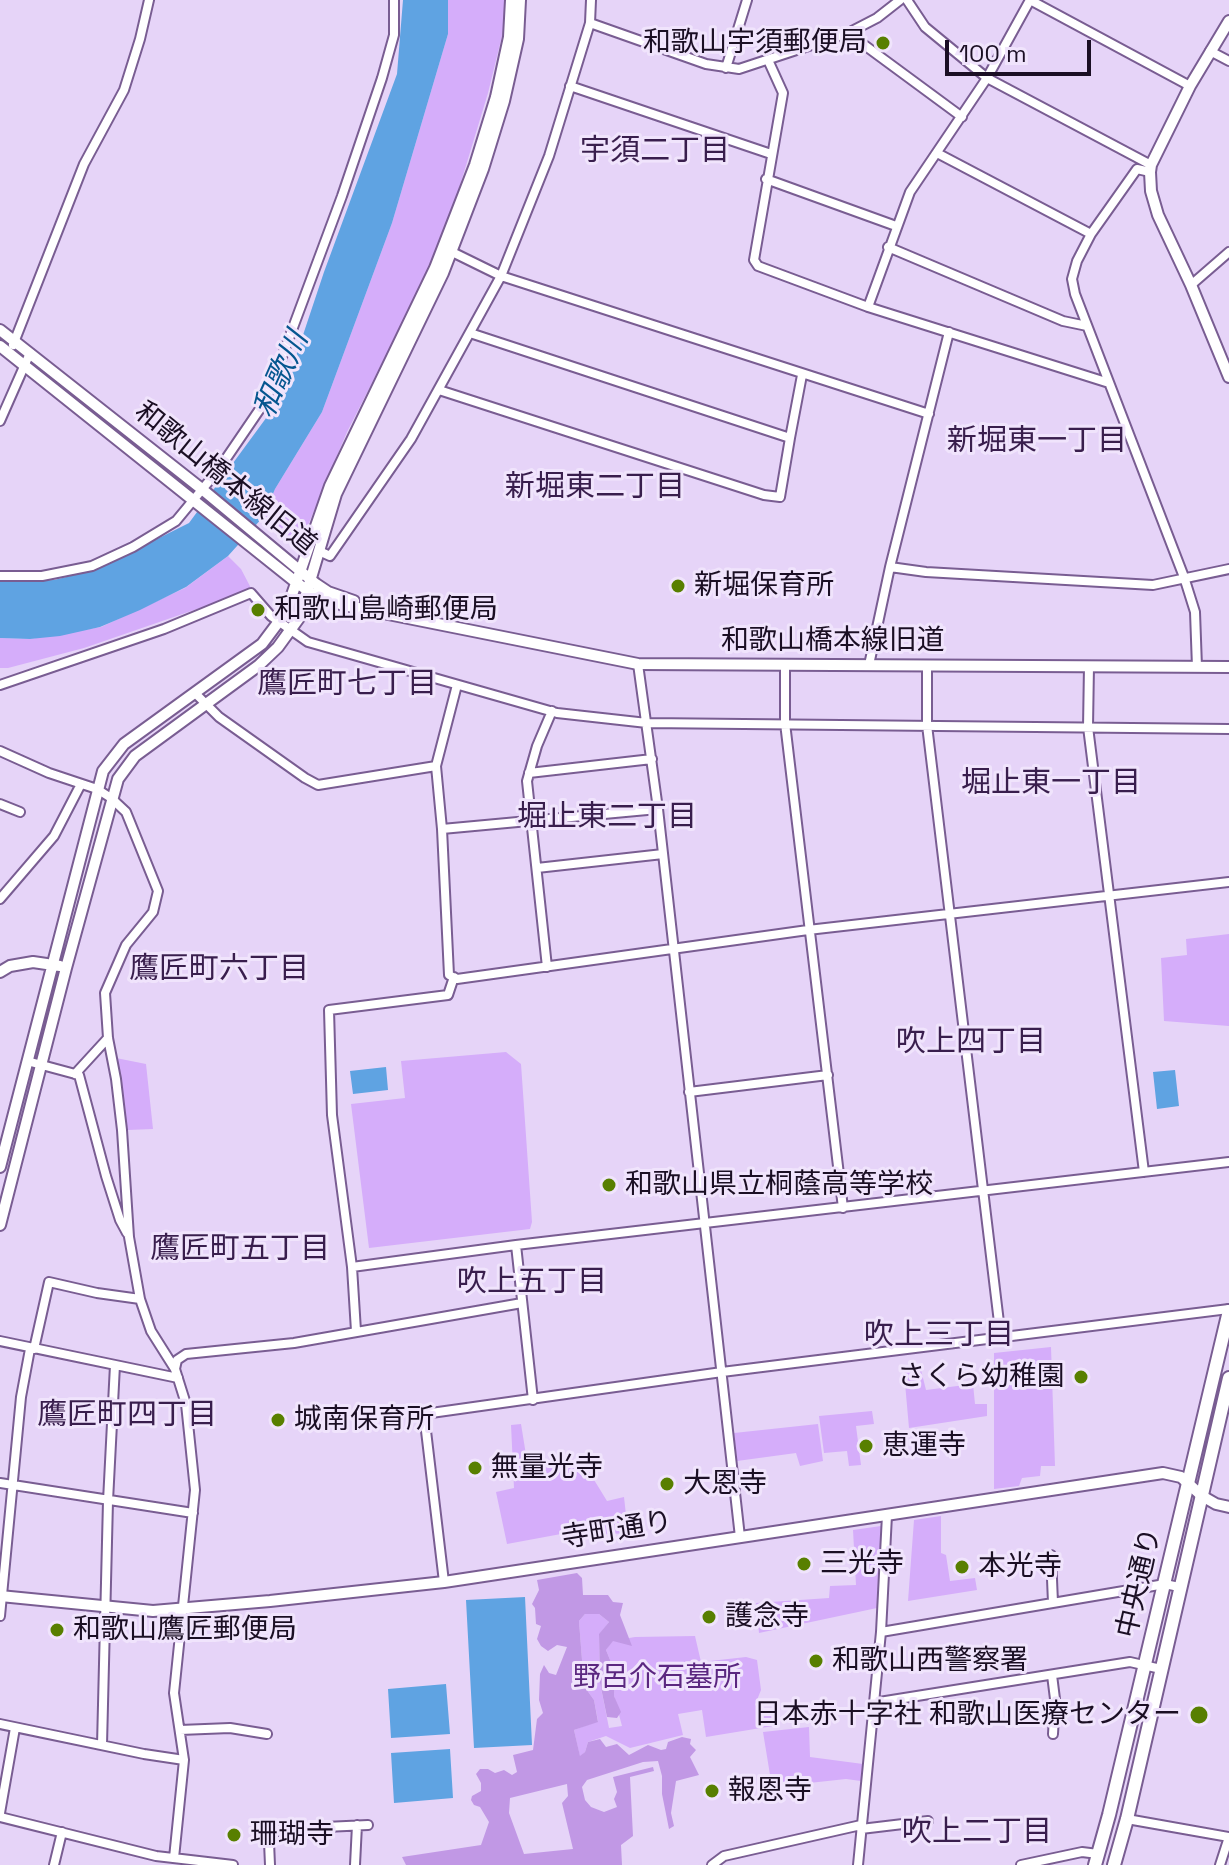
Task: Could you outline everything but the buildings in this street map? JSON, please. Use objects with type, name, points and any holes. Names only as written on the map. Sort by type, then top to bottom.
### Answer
[{"type":"highway","name":"中央通り","points":[[1096,1859],[1229,1310]]},
{"type":"highway","name":"中央通り","points":[[1114,1865],[1229,1378]]},
{"type":"street","points":[[10,354],[84,164],[124,90],[149,0]]},
{"type":"street","points":[[0,576],[42,576],[92,566],[133,547],[176,521],[205,491],[266,400],[382,78],[394,35],[394,0]]},
{"type":"street","points":[[0,1167],[103,771],[124,744],[262,644],[279,622],[297,583],[330,486],[448,250],[496,97],[509,37],[511,0]]},
{"type":"street","points":[[0,1225],[118,779],[135,756],[258,666],[299,618],[336,494],[483,169],[504,101],[518,39],[520,0]]},
{"type":"street","points":[[319,551],[330,556],[411,439],[501,276],[549,156],[590,23],[591,0]]},
{"type":"street","points":[[726,68],[747,0]]},
{"type":"street","points":[[590,23],[706,64],[739,69],[848,33],[877,18],[900,0]]},
{"type":"street","points":[[907,0],[925,27],[987,78],[1151,168]]},
{"type":"street","points":[[868,307],[910,192],[987,78],[1030,0],[1190,86]]},
{"type":"street","points":[[1229,21],[1190,86],[1151,168],[1151,191],[1158,215],[1229,377]]},
{"type":"street","points":[[848,33],[962,117]]},
{"type":"street","points":[[1210,51],[1229,61]]},
{"type":"street","points":[[768,60],[783,93],[754,260],[758,266],[868,307],[1109,383]]},
{"type":"street","points":[[570,86],[771,154]]},
{"type":"street","points":[[937,153],[1091,234]]},
{"type":"street","points":[[1151,168],[1137,169],[1091,234],[1072,279],[1087,326],[1184,577],[1195,612],[1197,667]]},
{"type":"street","points":[[766,179],[896,226]]},
{"type":"street","points":[[888,247],[1063,321],[1087,326]]},
{"type":"street","points":[[448,250],[501,276],[929,414]]},
{"type":"street","points":[[1191,285],[1229,252]]},
{"type":"street","name":"和歌山橋本線旧道","points":[[0,330],[205,491],[282,561],[297,583],[308,591],[343,605],[638,664],[1229,667]]},
{"type":"street","points":[[869,665],[890,567],[949,332]]},
{"type":"street","points":[[470,333],[790,438]]},
{"type":"street","name":"和歌山橋本線旧道","points":[[0,346],[196,502],[328,592],[441,625]]},
{"type":"street","points":[[0,421],[30,353]]},
{"type":"street","points":[[439,390],[764,495],[780,497],[802,375]]},
{"type":"street","points":[[890,567],[926,572],[1153,585],[1229,569]]},
{"type":"street","points":[[0,685],[164,629],[251,593],[279,622],[308,642],[552,711],[647,723],[1229,729]]},
{"type":"street","points":[[638,664],[658,809],[740,1537]]},
{"type":"street","points":[[785,665],[785,723],[843,1208]]},
{"type":"street","points":[[927,666],[927,725],[1001,1339]]},
{"type":"street","points":[[1089,666],[1088,727],[1144,1172]]},
{"type":"street","points":[[457,685],[436,766],[449,975],[454,977],[808,930],[1229,882]]},
{"type":"street","points":[[196,694],[219,717],[318,785],[436,766]]},
{"type":"street","points":[[547,967],[527,781],[552,711]]},
{"type":"street","points":[[0,751],[49,773],[97,789],[111,798],[126,812],[158,891],[153,912],[126,945],[105,993],[108,1038],[116,1079],[129,1237],[140,1299],[151,1331],[177,1374],[186,1404],[195,1490],[174,1693],[184,1760],[174,1858]]},
{"type":"street","points":[[529,773],[652,759]]},
{"type":"street","points":[[0,899],[54,836],[81,784]]},
{"type":"street","points":[[0,804],[20,812]]},
{"type":"street","points":[[442,829],[658,809]]},
{"type":"street","points":[[537,868],[663,854]]},
{"type":"street","points":[[0,972],[10,966],[33,962],[66,968]]},
{"type":"street","points":[[356,1331],[352,1267],[332,1115],[329,1010],[448,995],[454,977]]},
{"type":"street","points":[[75,1074],[108,1038]]},
{"type":"street","points":[[27,1061],[79,1075],[120,1220],[129,1237]]},
{"type":"street","points":[[689,1092],[828,1075]]},
{"type":"street","points":[[352,1267],[705,1222],[1229,1162]]},
{"type":"street","points":[[516,1245],[533,1400]]},
{"type":"street","points":[[0,1616],[21,1397],[49,1282],[140,1299]]},
{"type":"street","points":[[177,1374],[177,1360],[186,1354],[294,1343],[522,1303]]},
{"type":"street","points":[[444,1582],[424,1414],[722,1372],[1229,1310]]},
{"type":"street","points":[[0,1341],[115,1365],[177,1374]]},
{"type":"street","points":[[102,1745],[115,1365]]},
{"type":"street","name":"寺町通り","points":[[1,1596],[153,1611],[444,1582],[1163,1473],[1181,1477],[1202,1496],[1229,1507]]},
{"type":"street","points":[[0,1483],[193,1513]]},
{"type":"street","points":[[858,1865],[881,1632],[887,1515]]},
{"type":"street","points":[[1051,1555],[1053,1603]]},
{"type":"street","points":[[881,1632],[1165,1584],[1179,1587]]},
{"type":"street","points":[[873,1703],[1130,1662],[1161,1669]]},
{"type":"street","points":[[1052,1675],[1055,1699],[1053,1734]]},
{"type":"street","points":[[0,1724],[184,1760]]},
{"type":"street","points":[[15,1728],[0,1815],[156,1861],[174,1858],[233,1865]]},
{"type":"street","points":[[180,1730],[230,1728],[267,1734]]},
{"type":"street","points":[[1127,1819],[1229,1837],[1220,1865]]},
{"type":"street","points":[[712,1865],[724,1856],[861,1827],[928,1821]]},
{"type":"street","points":[[355,1865],[357,1825]]},
{"type":"street","points":[[270,1865],[269,1842],[272,1833],[282,1829],[368,1825]]},
{"type":"street","points":[[54,1865],[62,1832]]},
{"type":"street","points":[[1021,1865],[1082,1852],[1096,1859]]},
{"type":"green space","points":[[448,0],[507,0],[503,32],[488,93],[451,215],[426,277],[347,432],[306,530],[291,544],[264,516],[275,489],[322,412],[392,223],[448,34]]},
{"type":"green space","points":[[228,556],[241,569],[252,590],[84,648],[0,668],[0,638],[30,639],[101,627],[185,588]]},
{"type":"green space","points":[[1229,934],[1229,1026],[1164,1021],[1161,958],[1187,955],[1186,939]]},
{"type":"green space","points":[[506,1052],[521,1064],[530,1229],[369,1248],[351,1104],[405,1098],[401,1061]]},
{"type":"green space","points":[[111,1057],[146,1064],[153,1129],[128,1130]]},
{"type":"green space","points":[[1051,1347],[1055,1466],[1041,1466],[1040,1476],[1022,1478],[1019,1486],[994,1489],[994,1353]]},
{"type":"green space","points":[[921,1370],[926,1390],[973,1384],[975,1404],[987,1404],[987,1416],[909,1428],[904,1372]]},
{"type":"green space","points":[[872,1411],[874,1424],[856,1426],[861,1465],[849,1466],[847,1451],[824,1453],[819,1416]]},
{"type":"green space","points":[[521,1424],[528,1467],[563,1464],[588,1470],[607,1501],[624,1497],[628,1533],[592,1535],[588,1529],[507,1544],[496,1492],[514,1488],[511,1425]]},
{"type":"green space","points":[[818,1424],[823,1461],[800,1466],[796,1453],[737,1461],[734,1433]]},
{"type":"green space","points":[[941,1516],[941,1553],[946,1555],[950,1581],[975,1578],[977,1590],[908,1601],[914,1520]]},
{"type":"green space","points":[[881,1526],[877,1608],[759,1633],[756,1603],[829,1598],[830,1586],[856,1585],[853,1530]]},
{"type":"green space","name":"野呂介石墓所","points":[[585,1614],[599,1614],[609,1622],[599,1635],[600,1683],[609,1728],[622,1726],[614,1696],[615,1672],[606,1650],[612,1641],[635,1637],[695,1636],[701,1662],[746,1657],[757,1660],[761,1690],[755,1705],[770,1711],[773,1726],[706,1737],[702,1710],[678,1714],[683,1735],[630,1748],[606,1736],[588,1742],[580,1757],[574,1730],[598,1721],[594,1700],[584,1686],[579,1621]]},
{"type":"green space","points":[[809,1727],[810,1757],[863,1764],[861,1781],[846,1779],[772,1787],[763,1732]]},
{"type":"shaded area","points":[[577,1573],[582,1578],[583,1595],[608,1595],[613,1602],[623,1603],[620,1615],[632,1646],[613,1641],[606,1650],[615,1672],[614,1696],[621,1712],[617,1718],[607,1717],[600,1683],[599,1634],[609,1622],[599,1614],[585,1614],[579,1621],[584,1686],[594,1700],[598,1722],[574,1730],[580,1756],[588,1742],[600,1739],[606,1747],[617,1744],[629,1755],[648,1745],[666,1749],[668,1742],[682,1737],[691,1739],[690,1744],[696,1750],[690,1757],[699,1775],[676,1781],[671,1813],[674,1826],[669,1829],[658,1761],[643,1762],[587,1780],[582,1787],[585,1800],[591,1807],[604,1812],[617,1807],[613,1777],[653,1767],[654,1771],[630,1777],[633,1836],[621,1845],[622,1865],[406,1865],[402,1857],[481,1845],[489,1822],[480,1807],[471,1800],[481,1791],[476,1774],[480,1769],[488,1769],[495,1773],[504,1770],[512,1775],[517,1772],[513,1755],[533,1750],[537,1719],[543,1713],[539,1700],[540,1674],[544,1665],[549,1673],[556,1675],[567,1647],[557,1645],[548,1651],[537,1639],[541,1626],[536,1624],[532,1604],[539,1590],[537,1580]],"holes":[[[567,1784],[568,1796],[562,1803],[573,1849],[524,1854],[509,1813],[510,1798]]]},
{"type":"water","points":[[403,0],[448,0],[448,34],[392,223],[322,412],[275,489],[264,516],[228,556],[186,587],[140,610],[100,627],[60,636],[0,638],[0,582],[54,580],[95,570],[189,523],[283,395],[324,272],[397,74]]},
{"type":"water","points":[[386,1067],[388,1090],[353,1094],[350,1071]]},
{"type":"water","points":[[1175,1070],[1179,1106],[1157,1109],[1153,1072]]},
{"type":"water","points":[[525,1597],[532,1745],[474,1748],[466,1600]]},
{"type":"water","points":[[446,1684],[450,1734],[391,1738],[388,1689]]},
{"type":"water","points":[[450,1749],[453,1798],[394,1803],[391,1753]]},
{"type":"place","name":"和歌山宇須郵便局","points":[[883,43]]},
{"type":"place","name":"新堀保育所","points":[[678,586]]},
{"type":"place","name":"和歌山島崎郵便局","points":[[258,610]]},
{"type":"place","name":"和歌山県立桐蔭高等学校","points":[[609,1185]]},
{"type":"place","name":"さくら幼稚園","points":[[1081,1377]]},
{"type":"place","name":"城南保育所","points":[[278,1420]]},
{"type":"place","name":"恵運寺","points":[[866,1446]]},
{"type":"place","name":"無量光寺","points":[[475,1468]]},
{"type":"place","name":"大恩寺","points":[[667,1484]]},
{"type":"place","name":"三光寺","points":[[804,1564]]},
{"type":"place","name":"本光寺","points":[[962,1567]]},
{"type":"place","name":"護念寺","points":[[709,1617]]},
{"type":"place","name":"和歌山鷹匠郵便局","points":[[57,1630]]},
{"type":"place","name":"和歌山西警察署","points":[[816,1661]]},
{"type":"place","name":"日本赤十字社 和歌山医療センター","points":[[1199,1715]]},
{"type":"place","name":"報恩寺","points":[[712,1791]]},
{"type":"place","name":"珊瑚寺","points":[[234,1835]]},
{"type":"district","name":"宇須二丁目","points":[[655,152]]},
{"type":"district","name":"新堀東一丁目","points":[[1037,442]]},
{"type":"district","name":"新堀東二丁目","points":[[595,488]]},
{"type":"district","name":"鷹匠町七丁目","points":[[347,685]]},
{"type":"district","name":"堀止東一丁目","points":[[1051,784]]},
{"type":"district","name":"堀止東二丁目","points":[[607,818]]},
{"type":"district","name":"鷹匠町六丁目","points":[[219,970]]},
{"type":"district","name":"吹上四丁目","points":[[971,1043]]},
{"type":"district","name":"鷹匠町五丁目","points":[[240,1250]]},
{"type":"district","name":"吹上五丁目","points":[[532,1283]]},
{"type":"district","name":"吹上三丁目","points":[[939,1336]]},
{"type":"district","name":"鷹匠町四丁目","points":[[127,1416]]},
{"type":"district","name":"吹上二丁目","points":[[977,1833]]},
{"type":"water label","name":"和歌川","points":[[282,375]]}]
